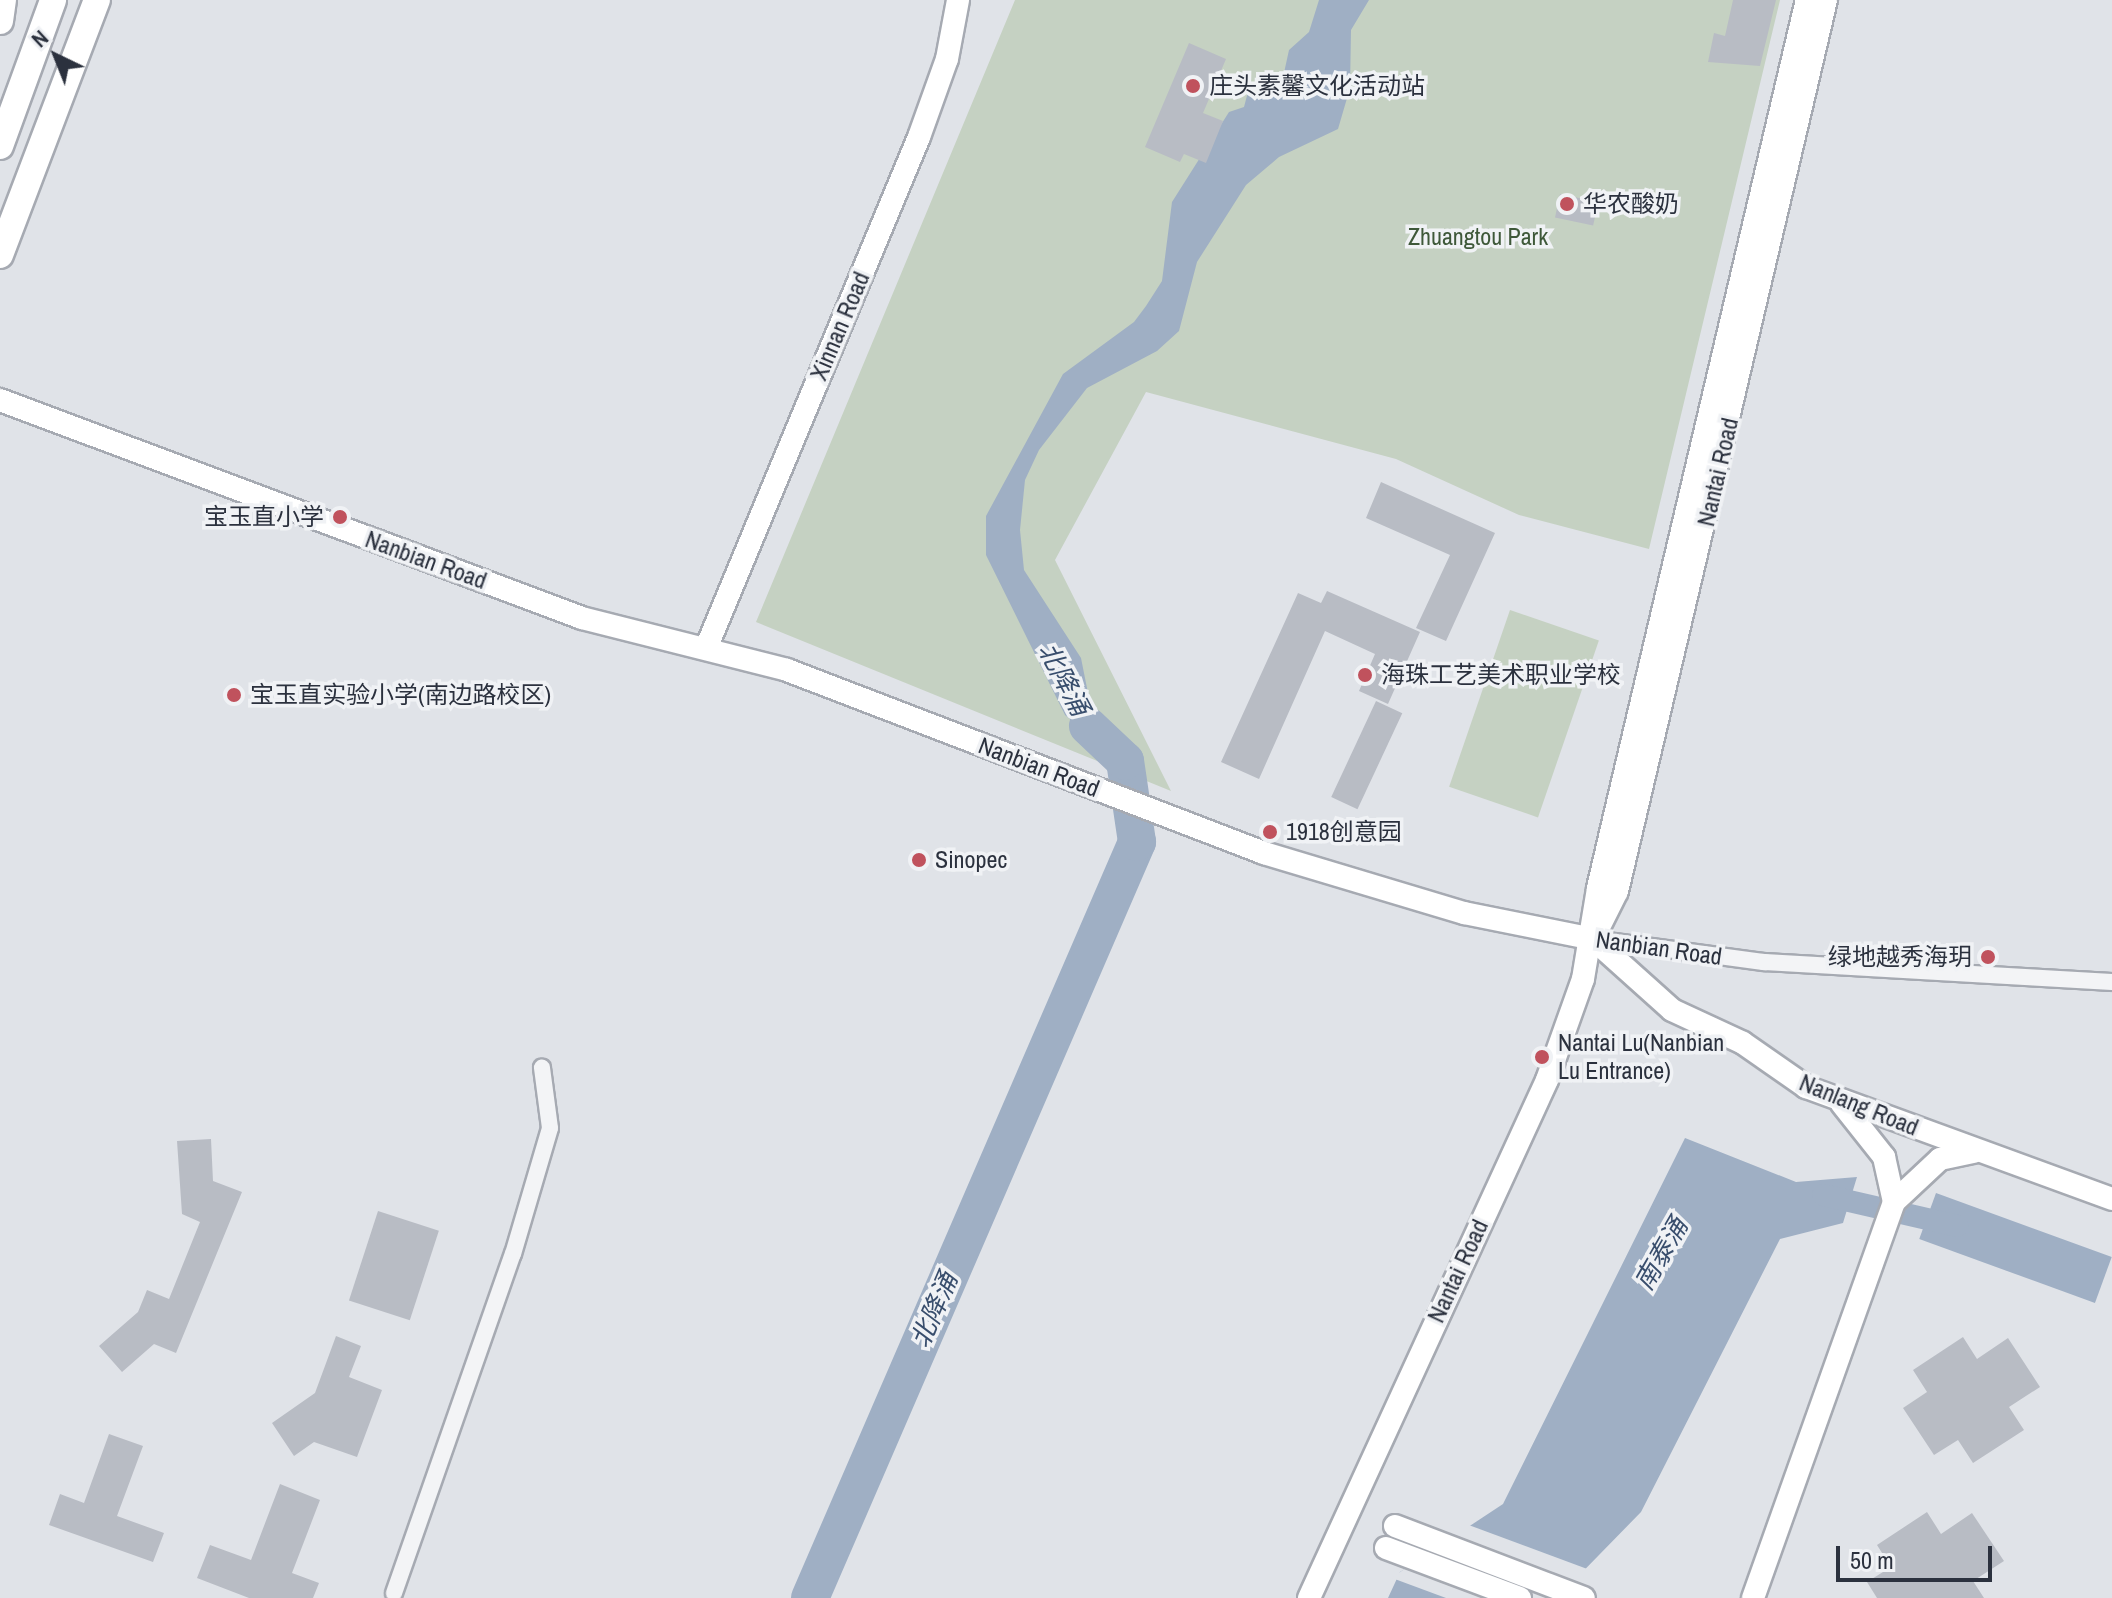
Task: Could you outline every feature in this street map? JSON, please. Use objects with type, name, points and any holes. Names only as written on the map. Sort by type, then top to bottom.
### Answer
[{"type":"main road","points":[[0,21],[3,0]]},
{"type":"main road","points":[[0,146],[53,0]]},
{"type":"main road","points":[[0,255],[97,0]]},
{"type":"street","points":[[0,231],[88,0]]},
{"type":"street","name":"Xinnan Road","points":[[707,646],[928,114],[958,0]]},
{"type":"street","name":"Nantai Road","points":[[1593,939],[1598,888],[1807,0]]},
{"type":"street","name":"Nantai Road","points":[[1309,1598],[1547,1080],[1593,939],[1617,891],[1826,0]]},
{"type":"street","name":"Nanbian Road","points":[[0,400],[582,618],[707,646],[836,688],[1319,871],[1507,924],[1764,962],[2112,982]]},
{"type":"street","name":"Nanlang Road","points":[[1593,939],[1684,1018],[1743,1043],[1806,1087],[2112,1199]]},
{"type":"street","points":[[394,1593],[513,1254],[550,1128],[542,1068]]},
{"type":"street","points":[[1835,1098],[1875,1141],[1894,1202]]},
{"type":"street","points":[[1753,1598],[1894,1202],[1940,1159],[1986,1154]]},
{"type":"street","points":[[1395,1526],[1584,1598]]},
{"type":"street","points":[[1386,1548],[1520,1598]]},
{"type":"green space","name":"Zhuangtou Park","points":[[1015,0],[1780,0],[1649,549],[1519,515],[1396,459],[1146,392],[1055,560],[1171,791],[756,622]]},
{"type":"green space","points":[[1510,610],[1599,641],[1538,817],[1449,787]]},
{"type":"water","points":[[1319,0],[1369,0],[1351,30],[1350,88],[1338,129],[1279,157],[1246,185],[1197,262],[1179,331],[1157,351],[1087,388],[1039,450],[1025,480],[1020,530],[1024,570],[1081,658],[1094,723],[1125,761],[1118,760],[1065,715],[986,555],[986,516],[1063,374],[1134,322],[1146,306],[1162,281],[1172,202],[1229,112],[1244,107],[1249,88],[1282,82],[1289,50],[1309,32]]},
{"type":"water","points":[[1685,1138],[1796,1182],[1857,1177],[1843,1223],[1780,1239],[1641,1512],[1557,1598],[1388,1598],[1400,1572],[1503,1504]]},
{"type":"water","points":[[1936,1193],[2112,1257],[2095,1303],[1919,1239]]},
{"type":"pier","points":[[1466,1524],[1590,1570],[1563,1598],[1446,1598],[1392,1578]]},
{"type":"building","points":[[1733,0],[1776,0],[1760,66],[1708,62],[1714,33],[1725,36]]},
{"type":"building","name":"庄头素馨文化活动站","points":[[1189,43],[1226,59],[1203,113],[1223,121],[1206,163],[1184,154],[1180,162],[1145,147]]},
{"type":"building","points":[[1560,194],[1598,202],[1593,226],[1555,217]]},
{"type":"building","points":[[1381,482],[1495,533],[1446,641],[1416,628],[1450,555],[1366,518]]},
{"type":"building","points":[[1327,591],[1420,632],[1388,704],[1359,691],[1375,654],[1325,631],[1259,779],[1221,762],[1298,593],[1321,603]]},
{"type":"building","points":[[1376,701],[1402,713],[1357,809],[1331,797]]},
{"type":"building","points":[[211,1139],[213,1181],[242,1192],[176,1353],[154,1344],[122,1372],[99,1346],[138,1312],[147,1290],[169,1299],[200,1222],[182,1214],[177,1141]]},
{"type":"building","points":[[378,1211],[439,1231],[410,1320],[349,1300]]},
{"type":"building","points":[[336,1336],[361,1346],[349,1377],[382,1390],[357,1457],[314,1442],[294,1456],[272,1423],[315,1393]]},
{"type":"building","points":[[1963,1337],[1977,1359],[2008,1338],[2040,1387],[2009,1407],[2024,1430],[1973,1463],[1958,1440],[1934,1455],[1903,1408],[1927,1392],[1913,1370]]},
{"type":"building","points":[[109,1434],[143,1446],[117,1516],[164,1533],[153,1562],[49,1525],[60,1494],[84,1503]]},
{"type":"building","points":[[280,1484],[320,1500],[292,1573],[319,1583],[313,1598],[249,1598],[197,1578],[210,1545],[251,1560]]},
{"type":"building","points":[[1927,1512],[1941,1534],[1972,1513],[2004,1561],[1973,1581],[1984,1598],[1877,1598],[1867,1582],[1891,1567],[1877,1545]]},
{"type":"waterway","name":"北降涌","points":[[810,1598],[1137,842],[1125,761],[1088,726]]},
{"type":"waterway","name":"南泰涌","points":[[1823,1195],[1957,1226]]},
{"type":"place","name":"庄头素馨文化活动站","points":[[1193,86]]},
{"type":"place","name":"华农酸奶","points":[[1567,204]]},
{"type":"place","name":"宝玉直小学","points":[[340,517]]},
{"type":"place","name":"海珠工艺美术职业学校","points":[[1365,675]]},
{"type":"place","name":"宝玉直实验小学(南边路校区)","points":[[234,695]]},
{"type":"place","name":"1918创意园","points":[[1270,832]]},
{"type":"place","name":"Sinopec","points":[[919,860]]},
{"type":"place","name":"绿地越秀海玥","points":[[1988,957]]},
{"type":"place","name":"Nantai Lu(Nanbian Lu Entrance)","points":[[1542,1057]]}]
